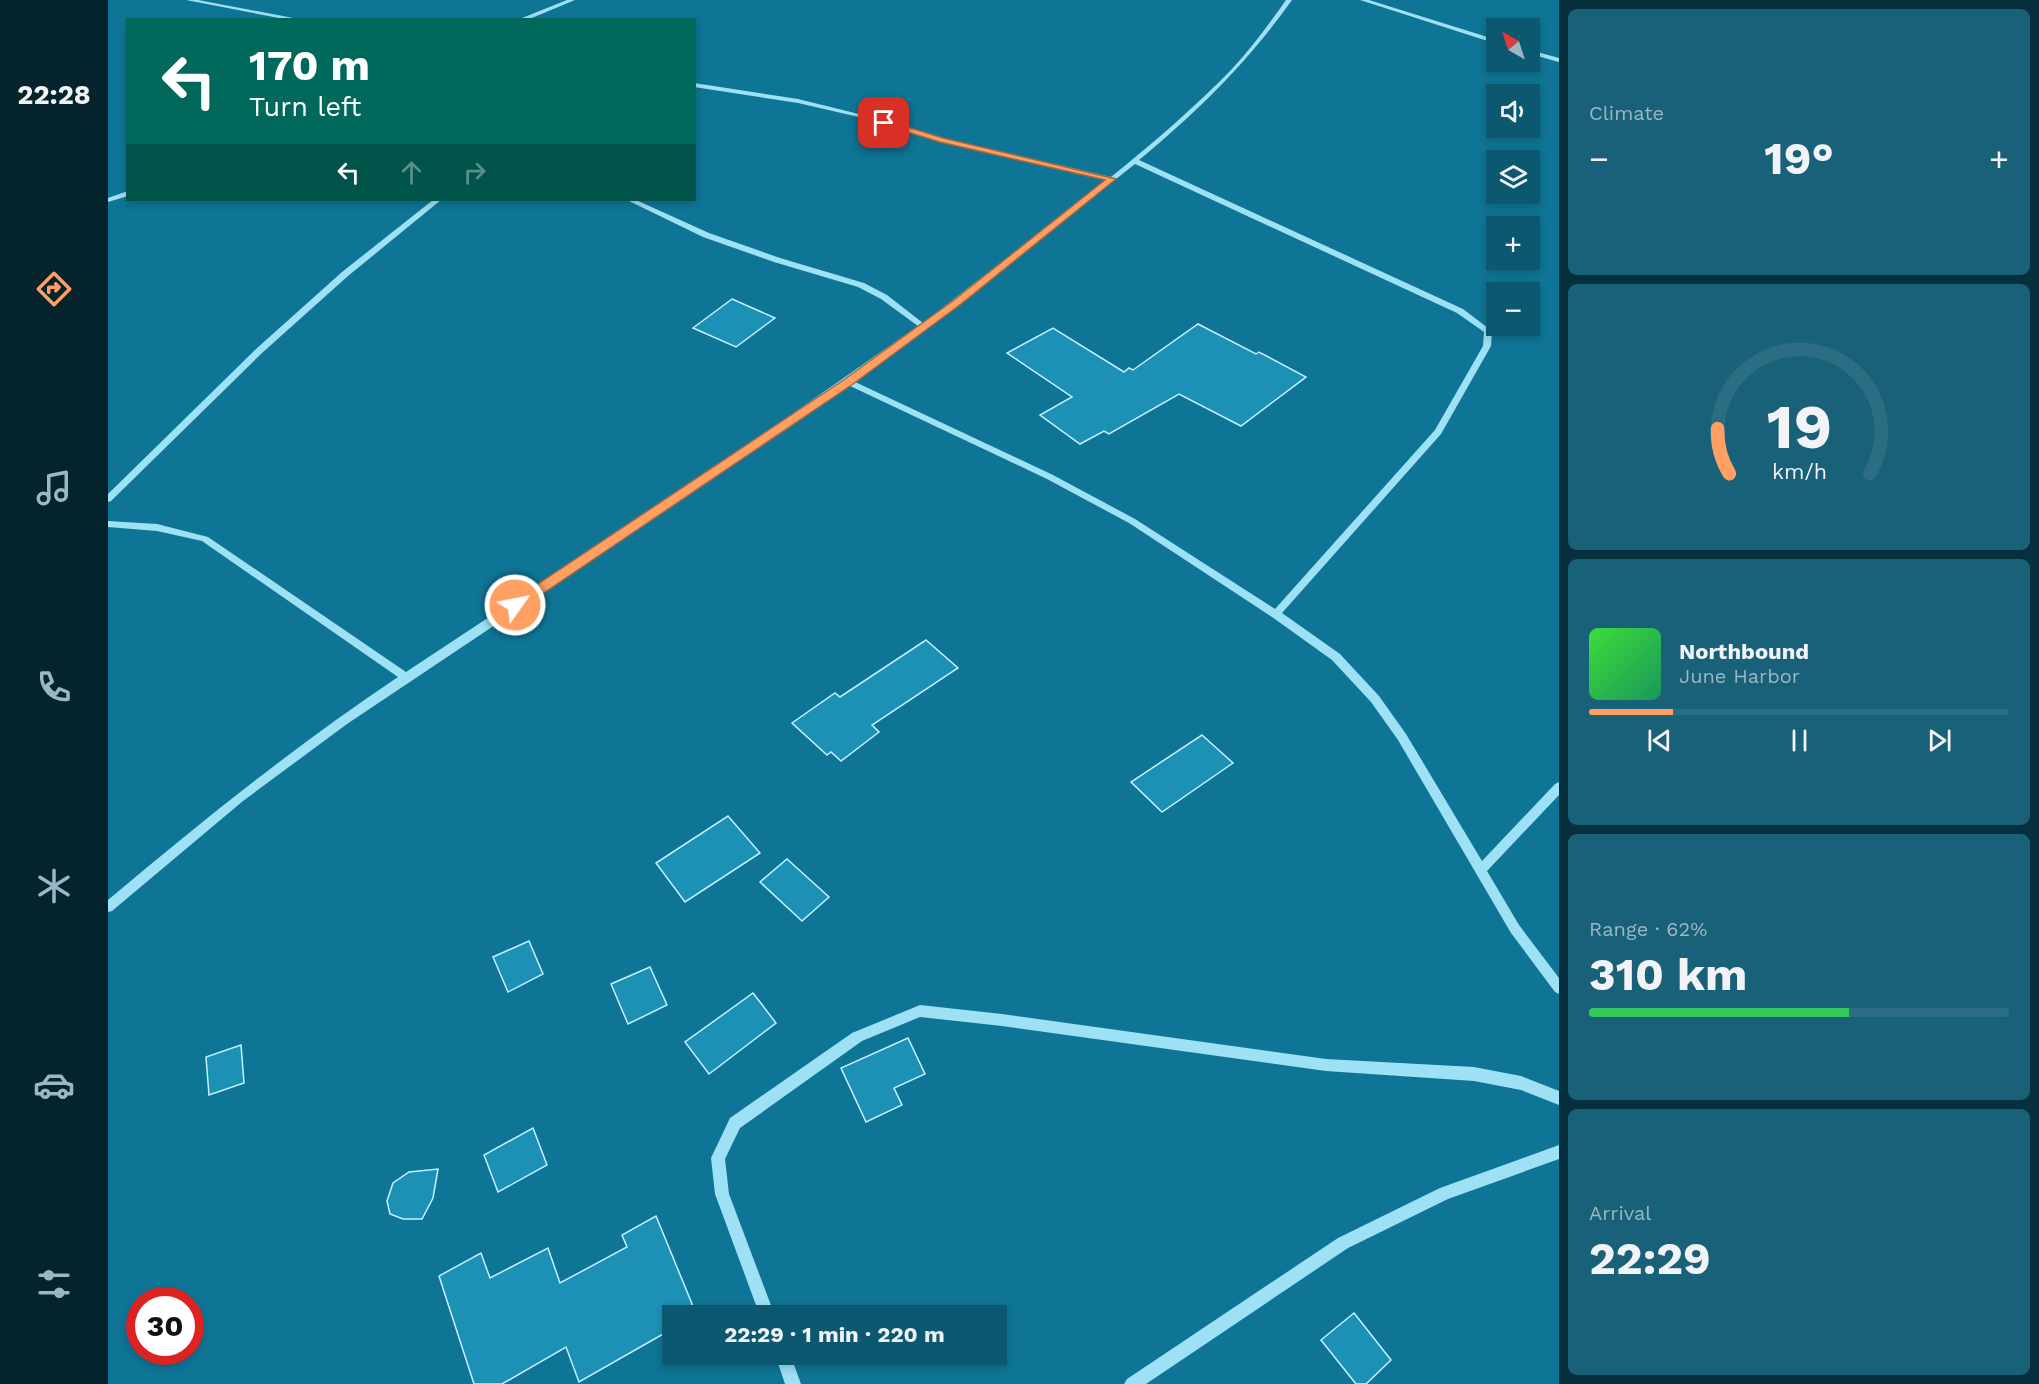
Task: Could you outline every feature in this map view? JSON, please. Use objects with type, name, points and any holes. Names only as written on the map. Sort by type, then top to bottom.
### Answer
[{"type":"street","points":[[189,0],[290,18]]},
{"type":"street","points":[[525,18],[572,0]]},
{"type":"street","points":[[108,907],[260,782],[405,677],[849,382],[924,327],[1135,161],[1250,54],[1289,0]]},
{"type":"street","points":[[1363,0],[1486,39]]},
{"type":"street","points":[[1540,55],[1559,60]]},
{"type":"street","points":[[696,85],[798,101],[865,117],[940,140],[1112,179]]},
{"type":"street","points":[[1135,161],[1460,311],[1488,331],[1488,346],[1438,432],[1276,614]]},
{"type":"street","points":[[108,200],[126,194]]},
{"type":"street","points":[[108,499],[259,351],[345,274],[436,201]]},
{"type":"street","points":[[633,201],[706,235],[777,260],[861,285],[884,297],[924,327]]},
{"type":"street","points":[[849,382],[1050,477],[1132,521],[1276,614],[1336,657],[1375,699],[1402,737],[1515,929],[1559,988]]},
{"type":"street","points":[[108,524],[140,524],[205,539],[405,677]]},
{"type":"street","points":[[1481,870],[1559,787]]},
{"type":"street","points":[[764,1305],[722,1194],[718,1158],[735,1123],[857,1037],[920,1011],[1002,1020],[1326,1065],[1474,1074],[1521,1083],[1559,1098]]},
{"type":"street","points":[[1132,1384],[1343,1243],[1445,1193],[1559,1152]]},
{"type":"street","points":[[786,1365],[794,1384]]},
{"type":"building","points":[[732,299],[775,318],[736,347],[693,328]]},
{"type":"building","points":[[1198,324],[1306,377],[1241,426],[1179,394],[1109,434],[1104,431],[1080,444],[1040,415],[1072,397],[1007,353],[1053,328],[1124,372],[1129,368],[1133,370]]},
{"type":"building","points":[[926,640],[958,668],[872,725],[879,732],[841,761],[831,752],[827,755],[792,723],[835,693],[840,697]]},
{"type":"building","points":[[1202,735],[1233,763],[1162,812],[1131,782]]},
{"type":"building","points":[[728,816],[760,853],[685,902],[656,863]]},
{"type":"building","points":[[787,859],[829,897],[802,921],[760,882]]},
{"type":"building","points":[[529,941],[543,974],[508,992],[493,957]]},
{"type":"building","points":[[650,967],[667,1005],[628,1024],[611,984]]},
{"type":"building","points":[[753,993],[776,1023],[709,1074],[685,1042]]},
{"type":"building","points":[[908,1038],[925,1074],[894,1088],[902,1105],[866,1122],[841,1068]]},
{"type":"building","points":[[241,1045],[244,1083],[209,1095],[206,1057]]},
{"type":"building","points":[[533,1128],[547,1165],[498,1192],[484,1155]]},
{"type":"building","points":[[438,1169],[433,1198],[422,1219],[403,1219],[390,1214],[387,1201],[393,1183],[409,1172]]},
{"type":"building","points":[[656,1216],[692,1305],[662,1305],[662,1335],[579,1382],[566,1347],[502,1384],[474,1384],[439,1276],[481,1253],[490,1278],[548,1248],[560,1283],[627,1247],[622,1235]]},
{"type":"building","points":[[1354,1313],[1391,1360],[1366,1384],[1356,1384],[1321,1340]]},
{"type":"route","points":[[515,605],[849,382],[958,302],[1112,179],[940,140],[884,123]]}]
